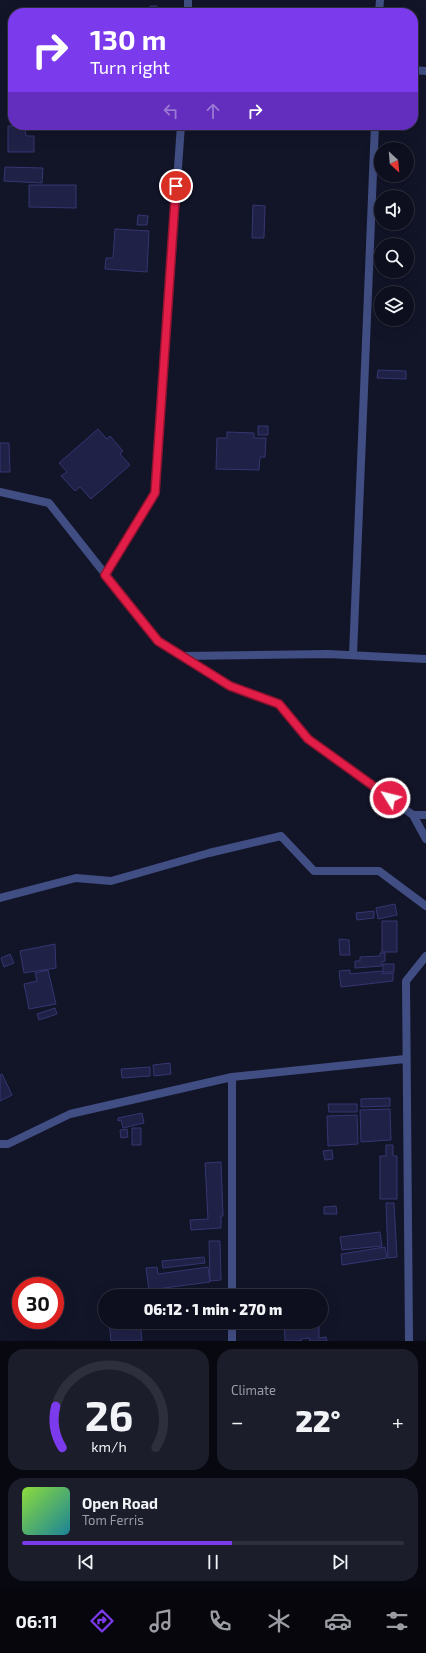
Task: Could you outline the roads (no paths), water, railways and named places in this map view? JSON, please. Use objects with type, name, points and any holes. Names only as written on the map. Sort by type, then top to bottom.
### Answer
[{"type":"street","points":[[105,575],[155,493],[181,130]]},
{"type":"street","points":[[353,655],[374,130]]},
{"type":"street","points":[[0,492],[49,503],[158,641],[230,686],[279,704],[308,739],[413,815],[426,839]]},
{"type":"street","points":[[183,656],[328,654],[426,659]]},
{"type":"street","points":[[413,815],[426,814]]},
{"type":"street","points":[[0,898],[76,878],[111,881],[209,853],[281,836],[314,871],[379,871],[426,906]]},
{"type":"street","points":[[409,1341],[405,1059],[406,981],[426,956]]},
{"type":"street","points":[[0,1144],[8,1144],[70,1114],[232,1077],[405,1059]]},
{"type":"street","points":[[232,1077],[232,1289]]},
{"type":"street","points":[[232,1329],[232,1341]]}]
